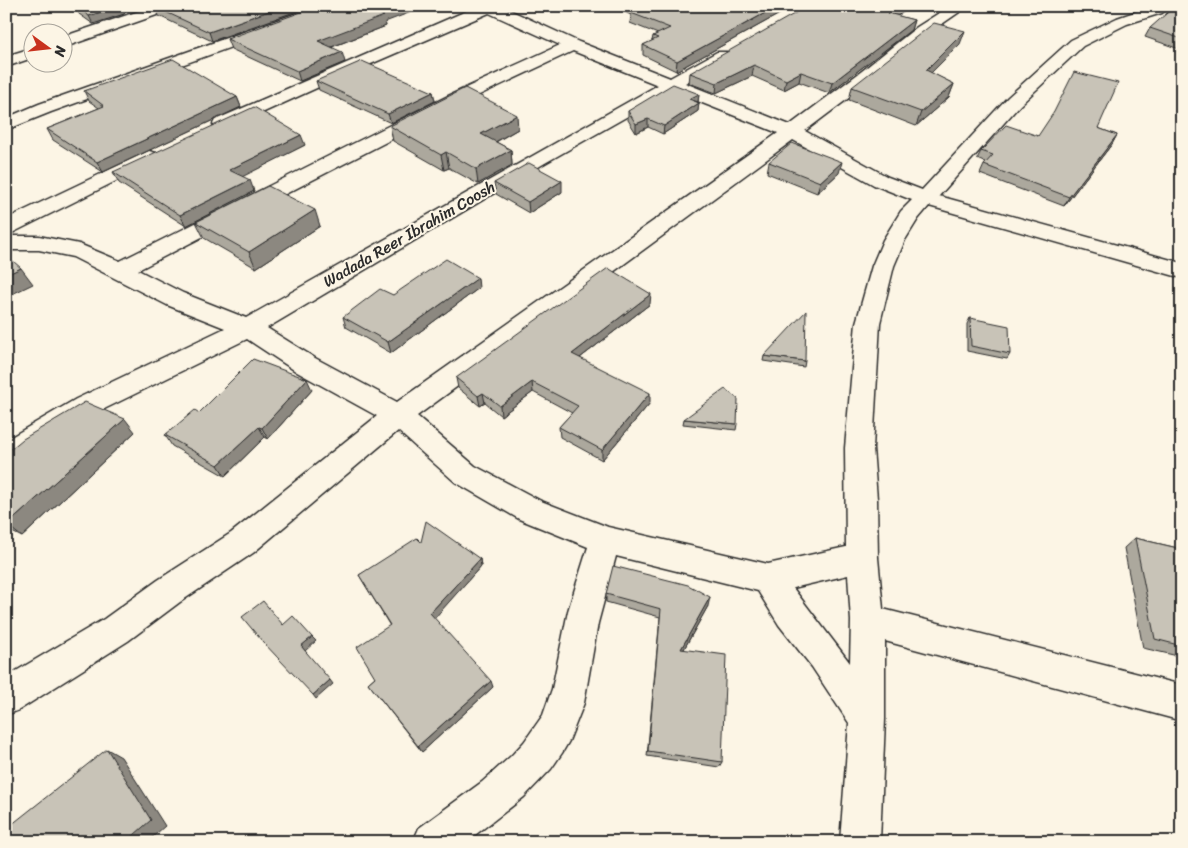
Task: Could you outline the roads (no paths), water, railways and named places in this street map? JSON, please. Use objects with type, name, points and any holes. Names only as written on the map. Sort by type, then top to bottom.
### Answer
[{"type":"street","points":[[72,40],[169,6]]},
{"type":"street","points":[[6,125],[54,105],[332,6]]},
{"type":"street","points":[[6,697],[116,630],[169,591],[242,543],[398,415],[792,132],[868,75],[923,30],[961,6]]},
{"type":"street","points":[[211,129],[336,72],[489,7],[573,46],[792,132],[881,181],[924,198],[1182,271]]},
{"type":"street","points":[[860,842],[867,719],[868,620],[862,558],[862,499],[859,448],[868,323],[884,266],[894,240],[909,216],[1014,101],[1077,43],[1122,21],[1158,9]]},
{"type":"street","points":[[120,270],[456,98],[573,46]]},
{"type":"street","name":"Wadada Reer Ibrahim Coosh","points":[[6,454],[86,406],[248,328],[538,159],[738,47]]},
{"type":"street","points":[[6,62],[22,56]]},
{"type":"street","points":[[6,227],[166,150]]},
{"type":"street","points":[[6,243],[63,246],[79,251],[175,299],[248,328],[306,364],[398,415],[465,474],[530,510],[606,540],[768,579],[862,558]]},
{"type":"street","points":[[433,842],[525,771],[550,739],[566,702],[594,574],[606,540]]},
{"type":"street","points":[[768,579],[791,614],[824,655],[867,719]]},
{"type":"street","points":[[868,620],[1182,703]]}]
